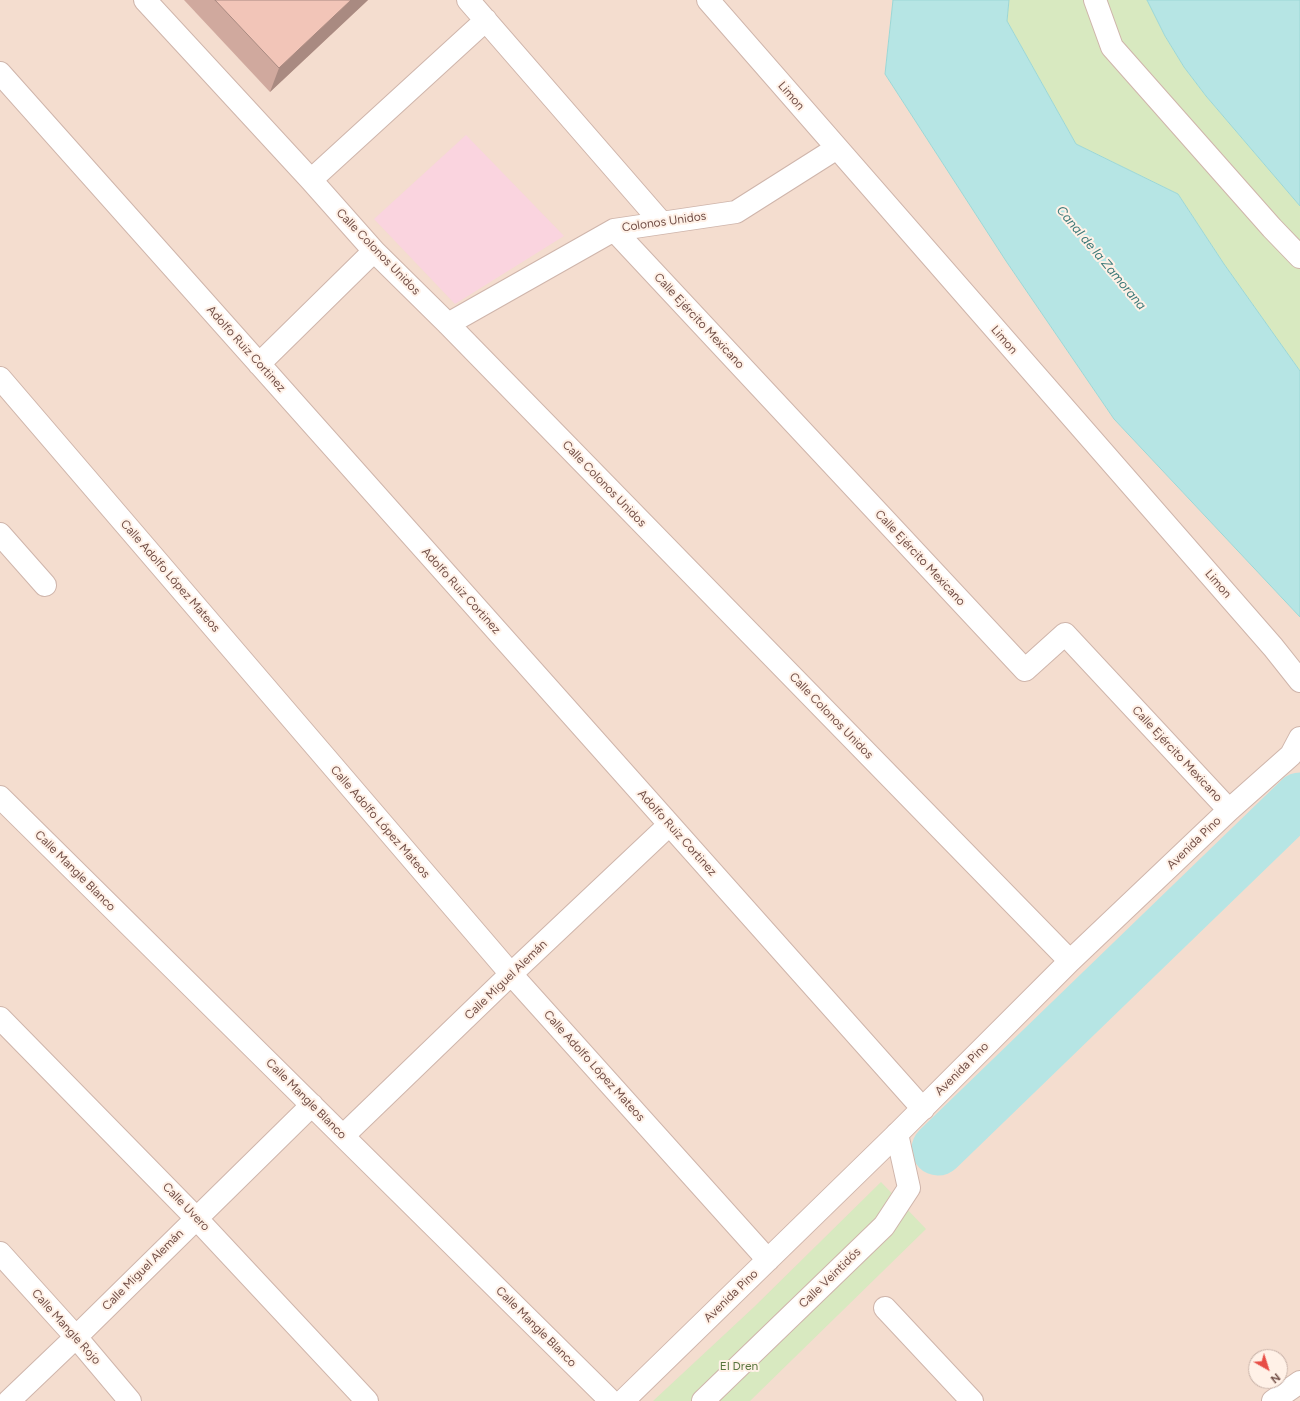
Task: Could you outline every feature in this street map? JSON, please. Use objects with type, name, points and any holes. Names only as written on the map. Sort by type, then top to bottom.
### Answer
[{"type":"street","name":"Calle Colonos Unidos","points":[[145,0],[311,180],[374,251],[448,324],[1070,961]]},
{"type":"street","points":[[468,0],[661,222]]},
{"type":"street","name":"Limon","points":[[708,0],[1273,647],[1300,681]]},
{"type":"street","points":[[1095,0],[1112,47],[1266,223],[1300,257]]},
{"type":"street","points":[[311,180],[486,20]]},
{"type":"street","name":"Adolfo Ruiz Cortinez","points":[[0,73],[923,1109]]},
{"type":"street","name":"Colonos Unidos","points":[[448,324],[614,230],[736,212],[837,148]]},
{"type":"street","name":"Calle Ejército Mexicano","points":[[614,230],[1025,670],[1066,634],[1229,810]]},
{"type":"street","points":[[259,364],[374,251]]},
{"type":"street","name":"Calle Adolfo López Mateos","points":[[0,378],[511,974],[768,1260]]},
{"type":"street","points":[[0,534],[45,584]]},
{"type":"street","name":"Avenida Pino","points":[[623,1401],[923,1109],[1070,961],[1229,810],[1291,755],[1300,738]]},
{"type":"street","name":"Calle Mangle Blanco","points":[[0,797],[611,1401]]},
{"type":"street","name":"Calle Miguel Alemán","points":[[343,1136],[511,974],[669,825]]},
{"type":"street","name":"Calle Uvero","points":[[0,1018],[196,1218],[367,1401]]},
{"type":"street","name":"Calle Miguel Alemán","points":[[9,1401],[312,1105]]},
{"type":"street","name":"Calle Veintidós","points":[[703,1401],[884,1226],[909,1188],[897,1134]]},
{"type":"street","name":"Calle Mangle Rojo","points":[[0,1253],[76,1337],[130,1401]]},
{"type":"street","points":[[885,1308],[972,1401]]},
{"type":"street","points":[[1273,1401],[1300,1382]]},
{"type":"shaded area","points":[[0,0],[893,0],[885,74],[1006,261],[1114,419],[1300,617],[1300,1401],[0,1401]]},
{"type":"shaded area","points":[[466,135],[564,236],[455,304],[374,219]]},
{"type":"green space","points":[[1009,0],[1147,0],[1165,36],[1184,67],[1206,96],[1300,206],[1300,371],[1224,264],[1178,194],[1076,144],[1007,21]]},
{"type":"green space","name":"El Dren","points":[[881,1182],[926,1229],[750,1401],[653,1401],[754,1307]]},
{"type":"water","name":"Canal de la Zamorana","points":[[893,0],[1009,0],[1007,21],[1076,144],[1178,194],[1224,264],[1300,371],[1300,617],[1114,419],[1006,261],[885,74]]},
{"type":"water","points":[[1147,0],[1300,0],[1300,206],[1206,96],[1184,67],[1165,36]]},
{"type":"building","points":[[215,0],[351,0],[279,68]]},
{"type":"waterway","points":[[938,1149],[1300,799]]}]
